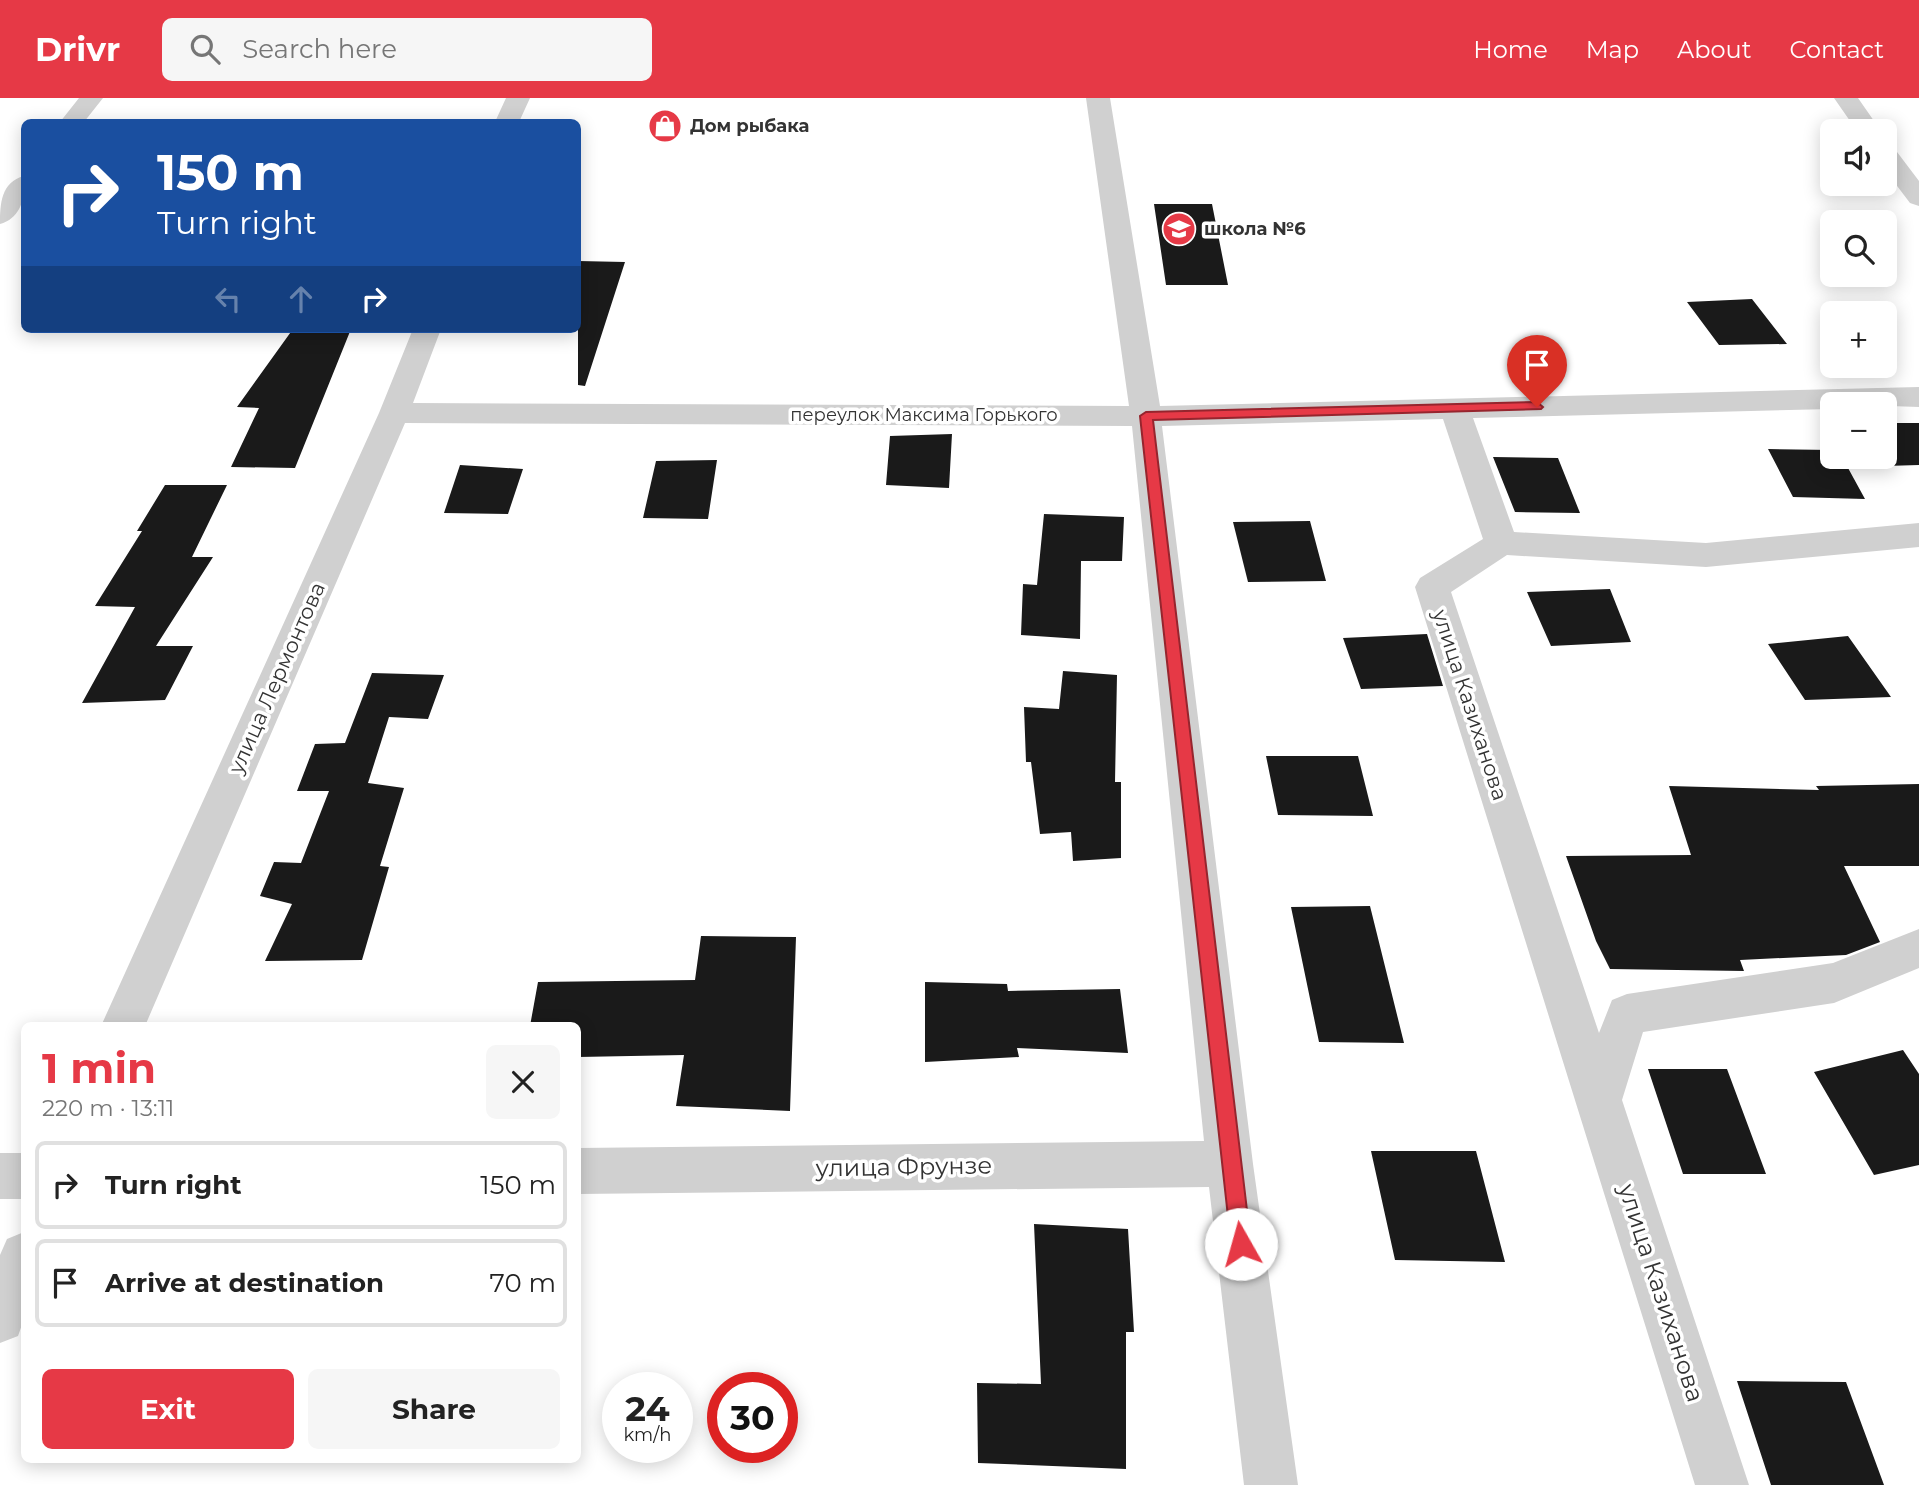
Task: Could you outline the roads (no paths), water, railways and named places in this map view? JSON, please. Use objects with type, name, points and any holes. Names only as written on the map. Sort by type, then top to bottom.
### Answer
[{"type":"street","points":[[74,119],[91,98]]},
{"type":"street","points":[[508,119],[519,98]]},
{"type":"street","points":[[1098,98],[1146,416],[1230,1164],[1271,1485]]},
{"type":"street","points":[[1846,98],[1861,119]]},
{"type":"street","points":[[1897,169],[1919,198]]},
{"type":"street","points":[[0,216],[21,188]]},
{"type":"street","name":"улица Лермонтова","points":[[125,1022],[394,413],[425,333]]},
{"type":"street","name":"переулок Максима Горького","points":[[394,413],[1146,416],[1919,397]]},
{"type":"street","points":[[1455,409],[1502,544],[1706,555],[1919,534]]},
{"type":"street","name":"улица Казиханова","points":[[1502,544],[1432,587],[1722,1485]]},
{"type":"street","points":[[1599,1100],[1627,1014],[1834,983],[1919,948]]},
{"type":"street","name":"улица Фрунзе","points":[[581,1171],[1230,1164]]},
{"type":"street","points":[[0,1176],[21,1176]]},
{"type":"street","points":[[0,1318],[21,1264]]},
{"type":"place","name":"Дом рыбака","points":[[665,126]]},
{"type":"place","name":"школа №6","points":[[1179,229]]}]
